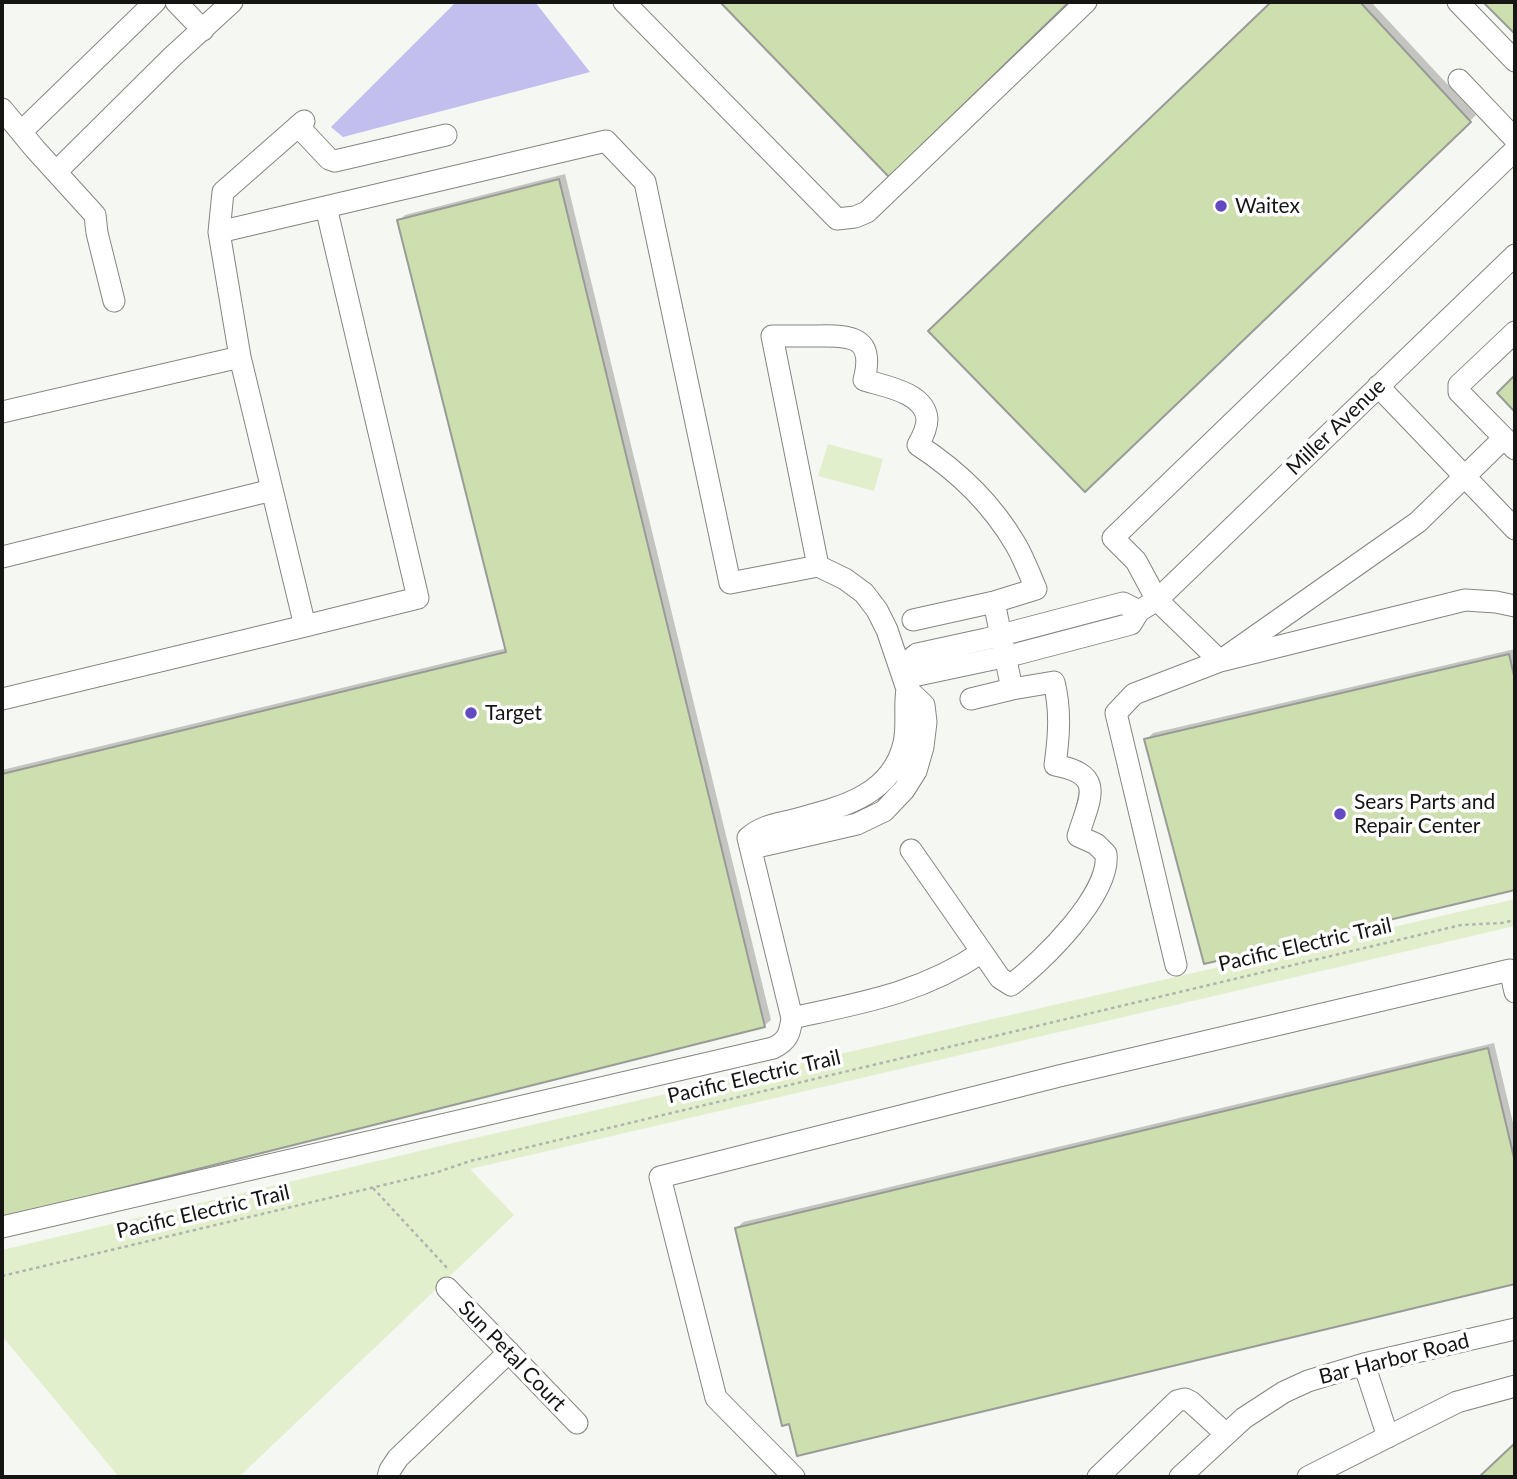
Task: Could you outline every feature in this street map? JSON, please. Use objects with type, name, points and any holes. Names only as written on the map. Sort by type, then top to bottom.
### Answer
[{"type":"street","points":[[21,132],[155,2]]},
{"type":"street","points":[[176,2],[203,30]]},
{"type":"street","points":[[56,172],[232,2]]},
{"type":"street","points":[[624,2],[837,219],[855,217],[867,212],[1086,2]]},
{"type":"street","points":[[1458,2],[1515,61]]},
{"type":"street","points":[[1460,80],[1515,139]]},
{"type":"street","points":[[2,109],[95,215],[114,301]]},
{"type":"street","points":[[305,626],[240,357],[219,232],[223,192],[301,123],[326,157],[335,161],[446,135]]},
{"type":"street","points":[[2,1227],[783,1044],[788,1037],[792,1018],[748,838],[761,846],[770,845],[858,824],[884,811],[904,790],[916,771],[923,747],[926,722],[924,705],[907,689],[887,630],[864,593],[845,579],[818,566],[730,583],[645,183],[606,141],[219,232]]},
{"type":"street","points":[[1220,661],[1157,600],[1136,561],[1114,538],[1515,150]]},
{"type":"street","points":[[2,699],[418,598],[326,207]]},
{"type":"street","name":"Miller Avenue","points":[[900,668],[918,675],[1131,624],[1139,611],[1157,600],[1515,255]]},
{"type":"street","points":[[1220,661],[1418,522],[1464,476],[1510,443],[1459,392],[1460,385],[1515,332]]},
{"type":"street","points":[[818,566],[772,335],[843,335],[858,340],[865,348],[867,358],[864,380],[908,394],[922,406],[927,418],[918,445],[940,460],[984,499],[1016,545],[1036,589],[994,602],[913,620]]},
{"type":"street","points":[[2,412],[240,357]]},
{"type":"street","points":[[1378,386],[1515,529]]},
{"type":"street","points":[[2,557],[272,490]]},
{"type":"street","points":[[1176,965],[1116,713],[1134,694],[1220,661],[1465,600],[1515,606]]},
{"type":"street","points":[[994,602],[1012,689]]},
{"type":"street","points":[[900,668],[917,654],[1123,603],[1139,611]]},
{"type":"street","points":[[911,850],[1000,978],[1011,985],[1047,953],[1082,913],[1108,867],[1106,854],[1096,844],[1078,836],[1090,799],[1091,786],[1085,775],[1075,769],[1055,765],[1060,728],[1059,702],[1054,682],[971,699]]},
{"type":"street","points":[[792,1018],[895,995],[939,978],[982,952]]},
{"type":"street","points":[[794,1477],[716,1398],[660,1177],[1059,1076],[1510,970],[1515,992]]},
{"type":"street","name":"Sun Petal Court","points":[[448,1279],[509,1352],[577,1423]]},
{"type":"street","name":"Bar Harbor Road","points":[[1181,1477],[1244,1418],[1284,1392],[1332,1372],[1515,1329]]},
{"type":"street","points":[[388,1476],[398,1458],[509,1352]]},
{"type":"street","points":[[1364,1364],[1388,1437]]},
{"type":"street","points":[[1308,1477],[1457,1402],[1515,1386]]},
{"type":"street","points":[[1098,1477],[1177,1401],[1185,1399],[1191,1402],[1226,1434]]},
{"type":"path","name":"Pacific Electric Trail","points":[[2,1276],[373,1188],[483,1158],[1461,925],[1515,920]]},
{"type":"path","points":[[373,1188],[448,1279]]},
{"type":"green space","points":[[828,444],[883,459],[874,491],[818,476]]},
{"type":"green space","points":[[1515,899],[1515,926],[470,1169],[514,1215],[239,1477],[119,1477],[2,1336],[2,1250],[453,1143]]},
{"type":"shaded area","points":[[456,2],[535,2],[590,72],[343,137],[331,127]]},
{"type":"building","points":[[720,2],[1069,2],[889,177]]},
{"type":"building","name":"Waitex","points":[[1271,2],[1360,2],[1471,122],[1085,492],[928,331]]},
{"type":"building","points":[[1483,2],[1515,2],[1515,34]]},
{"type":"building","name":"Target","points":[[559,179],[765,1027],[2,1218],[2,774],[506,652],[397,220]]},
{"type":"building","points":[[1515,375],[1515,412],[1497,393]]},
{"type":"building","name":"Sears Parts and Repair Center","points":[[1509,654],[1515,680],[1515,890],[1204,964],[1144,739]]},
{"type":"building","points":[[1488,1048],[1515,1162],[1515,1284],[797,1456],[789,1424],[782,1426],[735,1228]]},
{"type":"building","points":[[1515,1443],[1515,1477],[1479,1477]]},
{"type":"place","name":"Waitex","points":[[1221,206]]},
{"type":"place","name":"Target","points":[[471,713]]},
{"type":"place","name":"Sears Parts and Repair Center","points":[[1340,814]]}]
